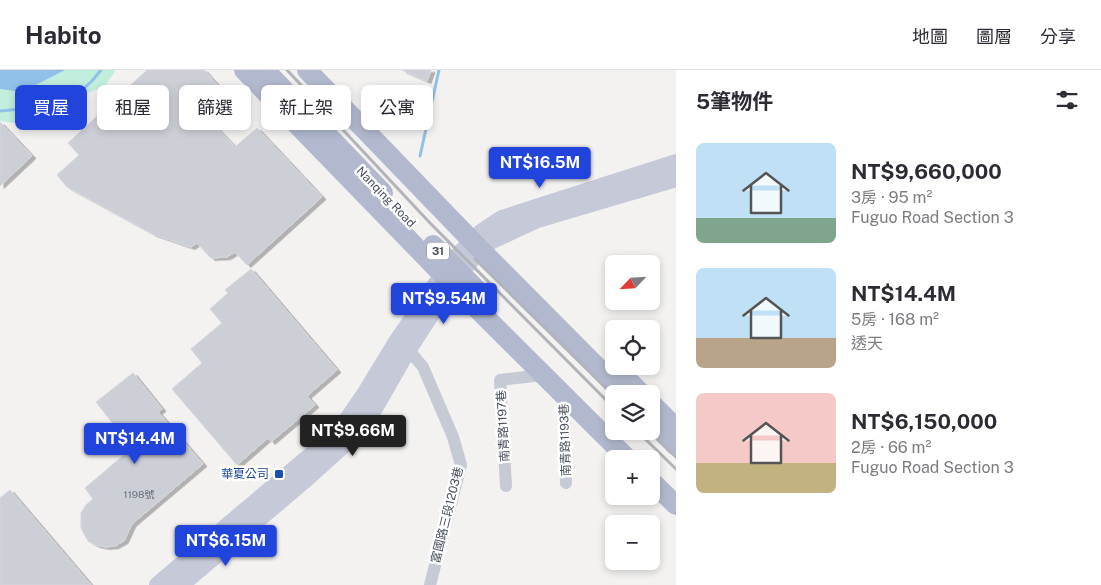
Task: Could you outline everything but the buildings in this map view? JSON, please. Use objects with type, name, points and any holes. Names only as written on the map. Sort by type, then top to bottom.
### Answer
[{"type":"main road","name":"31","points":[[244,70],[367,197],[452,273],[543,375],[619,450]]},
{"type":"main road","name":"Nanqing Road","points":[[265,70],[418,230],[452,273],[605,420]]},
{"type":"main road","name":"31","points":[[307,70],[481,241],[605,358]]},
{"type":"main road","name":"31","points":[[325,70],[616,385]]},
{"type":"main road","points":[[367,197],[418,230]]},
{"type":"main road","name":"31","points":[[623,375],[633,385]]},
{"type":"main road","points":[[660,412],[676,428]]},
{"type":"main road","points":[[660,430],[676,446]]},
{"type":"main road","name":"Nanqing Road","points":[[625,440],[634,450]]},
{"type":"main road","points":[[660,476],[676,491]]},
{"type":"main road","points":[[660,490],[676,505]]},
{"type":"street","points":[[180,585],[344,425],[366,393],[403,346],[452,273],[502,219],[676,163]]},
{"type":"street","points":[[481,241],[537,219],[676,178]]},
{"type":"street","name":"富國路三段1203巷","points":[[403,346],[423,367],[453,438],[461,466],[430,585]]},
{"type":"street","name":"南青路1197巷","points":[[506,486],[500,380],[543,375]]},
{"type":"street","name":"南青路1193巷","points":[[564,396],[566,483]]},
{"type":"street","points":[[158,585],[245,520]]},
{"type":"green space","points":[[0,70],[116,70],[106,85],[97,85],[97,89],[87,93],[87,85],[15,85],[15,123],[0,121]]},
{"type":"water","points":[[0,70],[65,70],[36,85],[15,85],[15,91],[0,89]]},
{"type":"waterway","points":[[0,111],[65,105],[92,81],[101,70]]},
{"type":"waterway","points":[[420,156],[439,70]]},
{"type":"railway","points":[[287,70],[430,223],[605,399]]},
{"type":"railway","points":[[475,259],[605,387]]},
{"type":"railway","points":[[646,440],[676,469]]},
{"type":"railway","points":[[658,440],[676,457]]},
{"type":"place","name":"華夏公司","points":[[279,474]]}]
